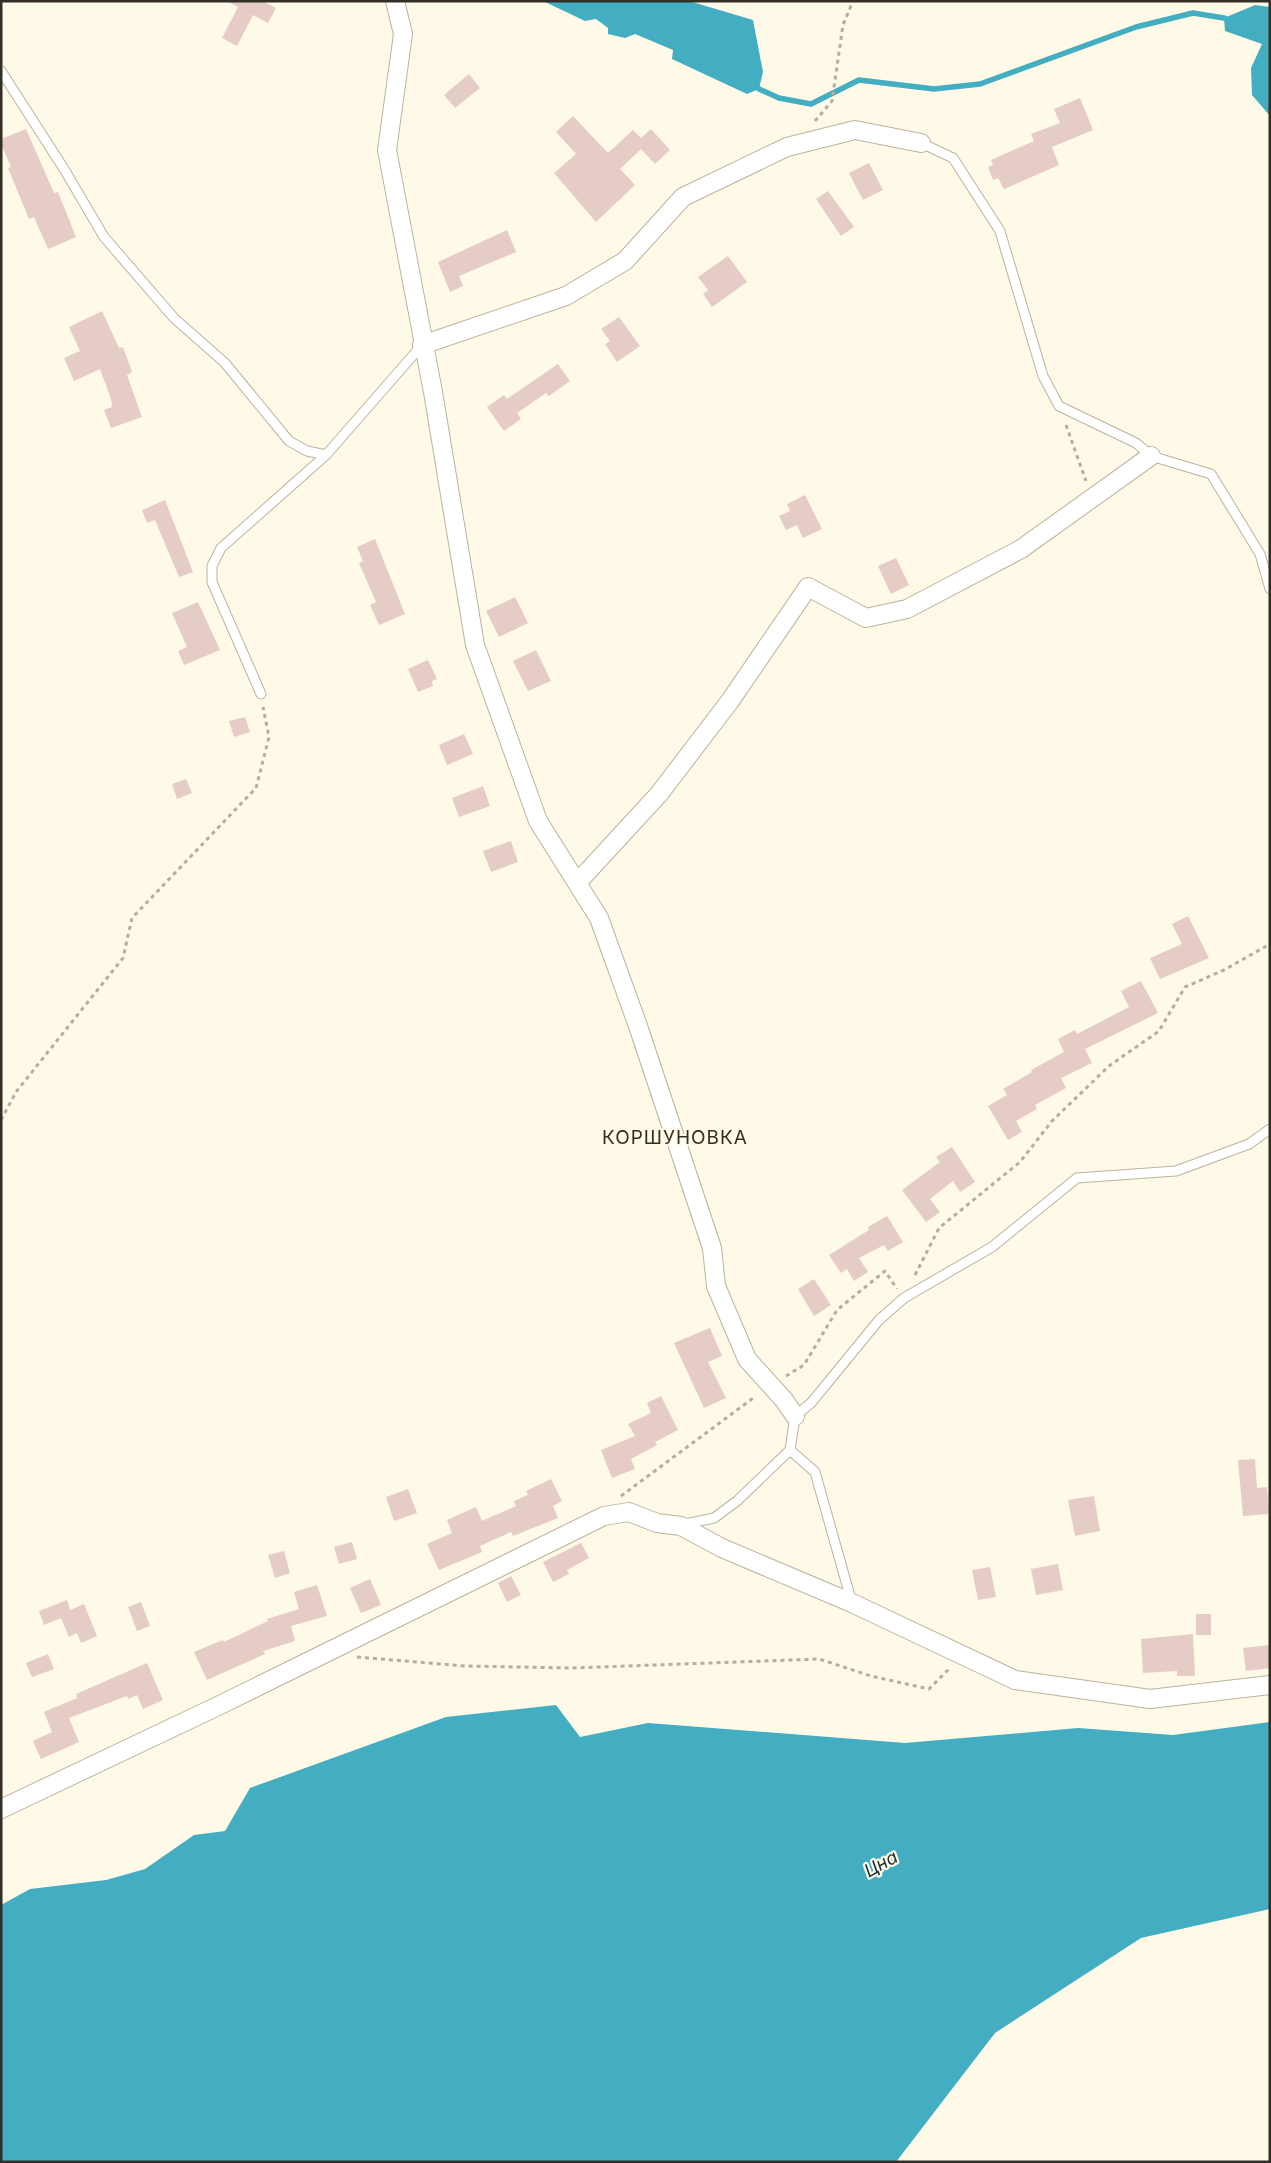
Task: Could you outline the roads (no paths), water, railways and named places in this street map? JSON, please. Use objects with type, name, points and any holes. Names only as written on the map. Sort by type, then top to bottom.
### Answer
[{"type":"street","points":[[395,1],[403,34],[387,150],[422,345],[433,392],[475,646],[538,821],[599,918],[638,1026],[712,1248],[716,1286],[747,1359],[784,1400],[795,1416]]},
{"type":"street","points":[[422,345],[566,296],[625,261],[683,198],[787,147],[855,130],[921,143]]},
{"type":"street","points":[[577,883],[659,794],[730,700],[808,587],[866,618],[907,609],[1021,549],[1151,456]]},
{"type":"street","points":[[1,1809],[237,1696],[604,1516],[629,1512],[657,1523],[681,1526],[722,1548],[852,1603],[1015,1680],[1150,1699],[1270,1685]]},
{"type":"lane","points":[[1,71],[64,168],[104,237],[174,318],[226,363],[289,441],[307,451],[326,455]]},
{"type":"lane","points":[[921,143],[953,158],[1000,231],[1043,376],[1059,406],[1136,444],[1151,456],[1211,474],[1260,554],[1270,589]]},
{"type":"lane","points":[[261,694],[212,582],[212,566],[221,548],[326,455],[422,345]]},
{"type":"lane","points":[[681,1526],[714,1518],[737,1501],[790,1450],[795,1416],[811,1404],[879,1320],[904,1298],[992,1247],[1077,1178],[1176,1171],[1249,1144],[1270,1129]]},
{"type":"lane","points":[[790,1450],[815,1472],[852,1603]]},
{"type":"water","points":[[543,1],[689,1],[753,20],[763,72],[759,89],[747,94],[672,59],[673,50],[635,34],[625,38],[608,34],[608,28],[596,19],[585,21]]},
{"type":"water","points":[[1255,5],[1270,7],[1270,116],[1252,95],[1251,68],[1262,44],[1225,31],[1224,18]]},
{"type":"water","name":"Цна","points":[[556,1705],[580,1737],[648,1723],[905,1743],[1078,1728],[1173,1735],[1270,1722],[1270,1909],[1141,1938],[995,2033],[896,2162],[1,2162],[1,1905],[30,1889],[106,1880],[145,1869],[194,1835],[225,1831],[250,1788],[446,1717]]},
{"type":"waterway","points":[[759,89],[779,98],[811,104],[859,80],[934,89],[980,84],[1136,27],[1193,13],[1224,18],[1230,21]]},
{"type":"district","name":"КОРШУНОВКА","points":[[675,1137]]}]
